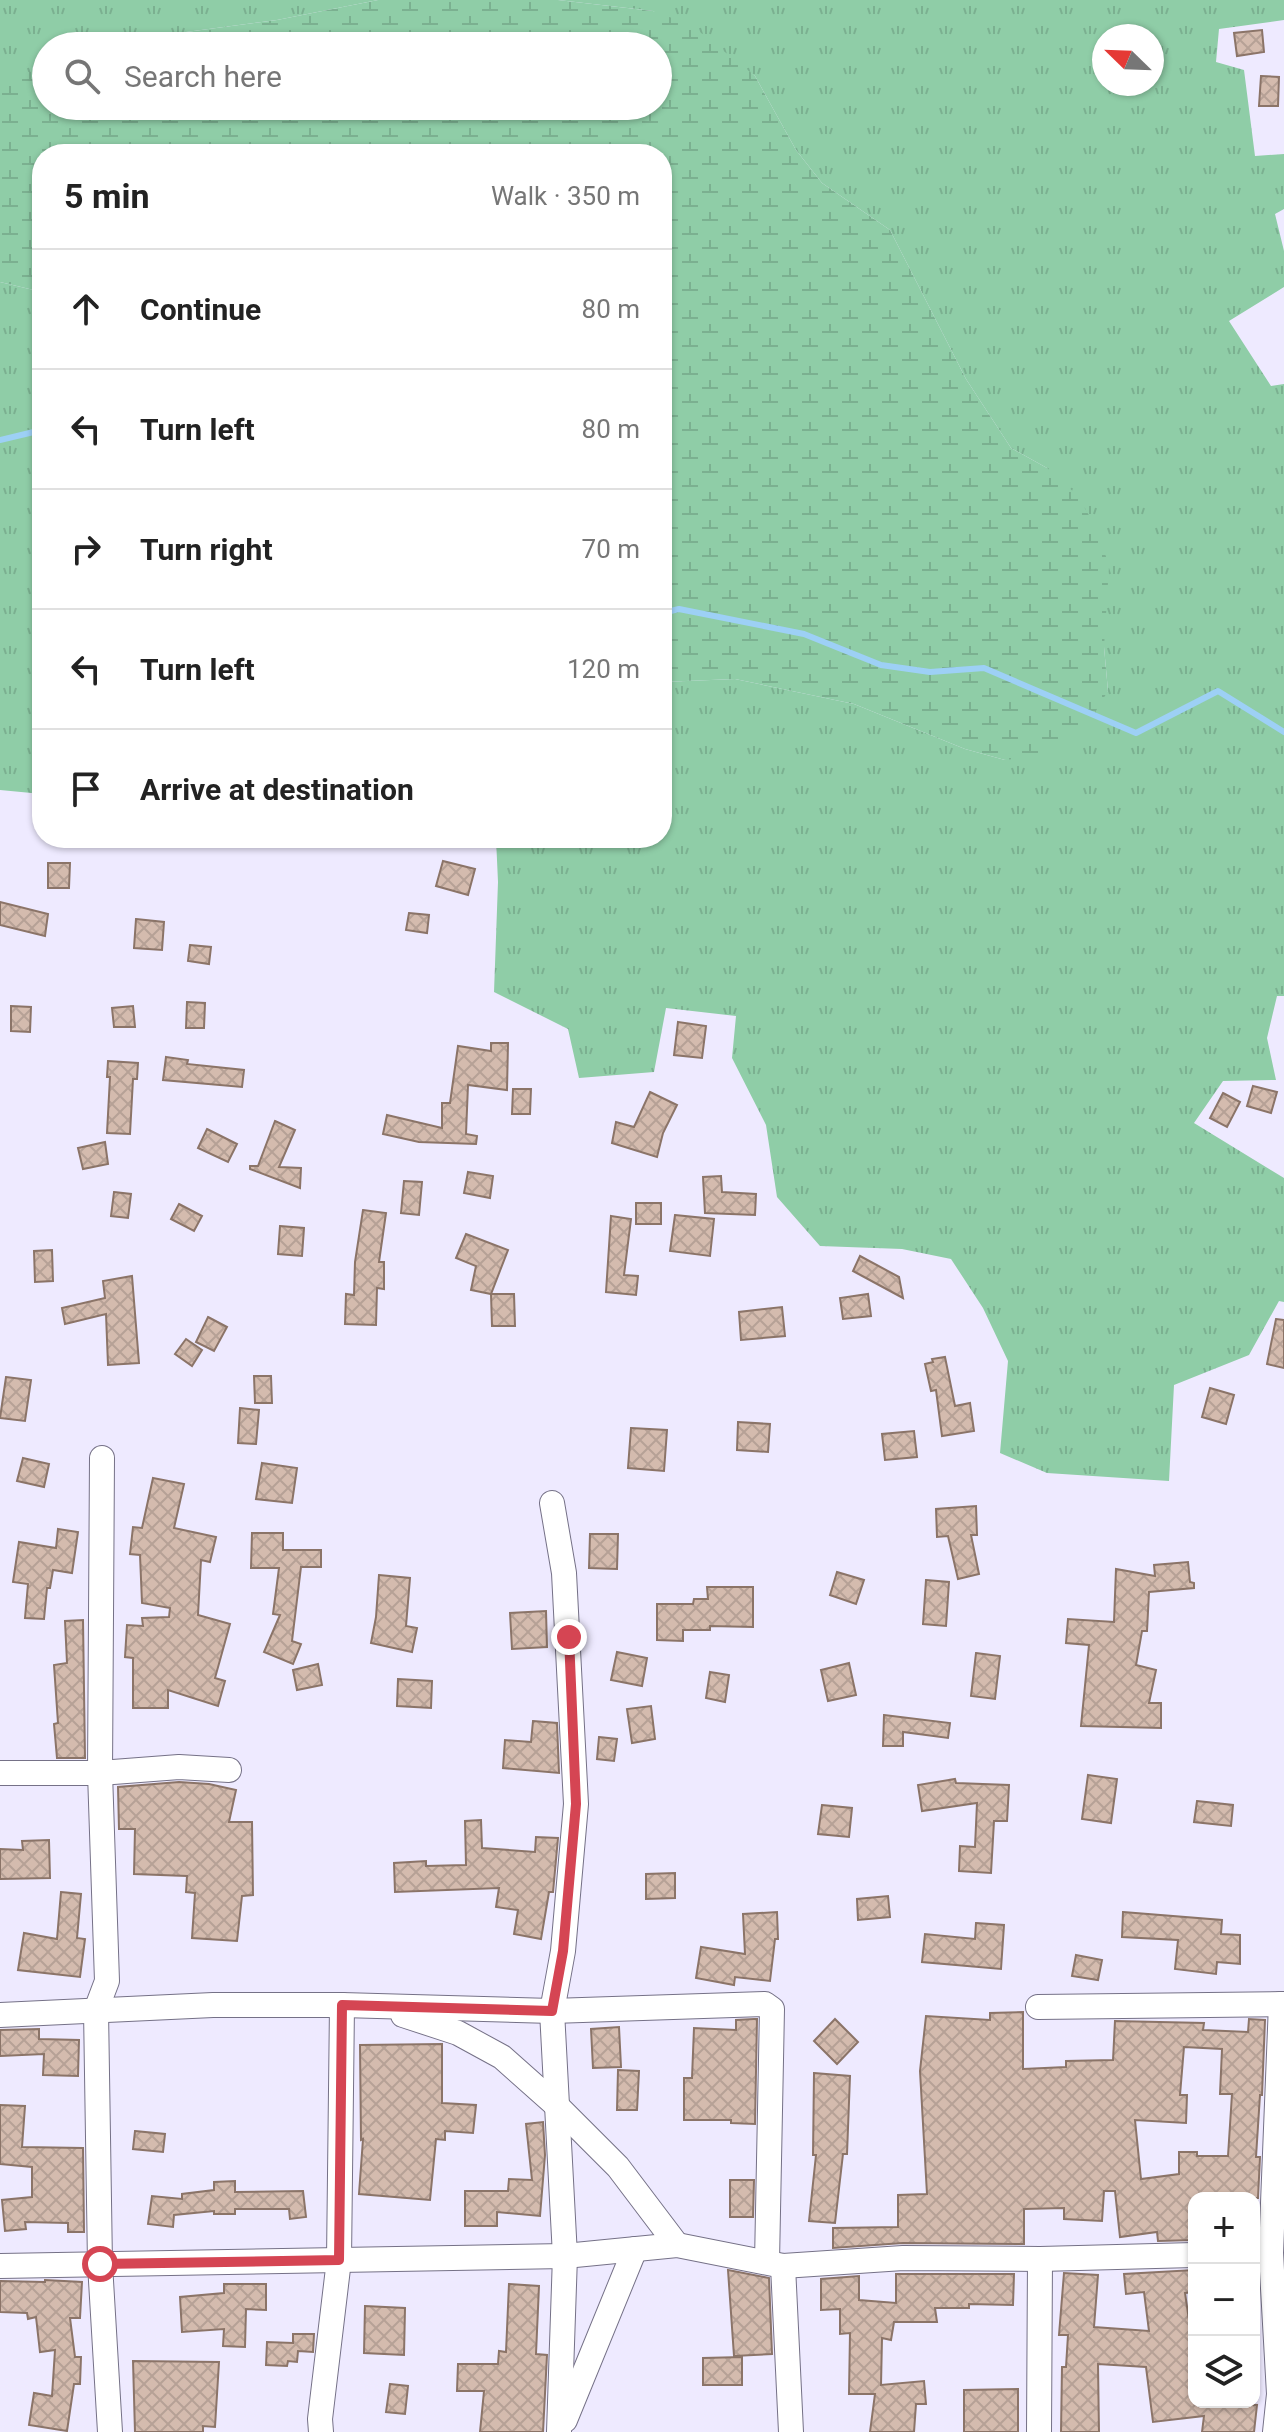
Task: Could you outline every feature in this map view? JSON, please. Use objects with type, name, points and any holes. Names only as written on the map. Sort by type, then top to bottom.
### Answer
[{"type":"street","points":[[102,1458],[100,1773],[107,1981],[96,2010],[100,2264],[110,2432]]},
{"type":"street","points":[[552,1503],[564,1573],[576,1804],[563,1951],[552,2011],[565,2256],[559,2432]]},
{"type":"street","points":[[0,1773],[100,1773],[179,1767],[229,1770]]},
{"type":"street","points":[[0,2015],[213,2005],[552,2011],[765,2004],[772,2009],[775,2264],[791,2432]]},
{"type":"street","points":[[1038,2007],[1283,2004],[1270,2253],[1279,2394],[1275,2432]]},
{"type":"street","points":[[321,2432],[339,2260],[342,2005]]},
{"type":"street","points":[[378,2006],[458,2033],[502,2057],[618,2167],[677,2245]]},
{"type":"street","points":[[0,2266],[565,2256],[677,2245],[775,2264],[903,2258],[1188,2255]]},
{"type":"street","points":[[559,2432],[635,2249]]},
{"type":"street","points":[[1039,2432],[1040,2259]]},
{"type":"green space","points":[[0,0],[378,0],[277,20],[186,32],[32,32],[32,72],[0,72]]},
{"type":"green space","points":[[378,0],[558,0],[653,11],[691,25],[755,76],[796,150],[822,183],[890,230],[966,379],[1011,448],[1047,468],[1077,495],[1097,529],[1109,566],[1104,647],[1108,691],[1078,739],[1047,755],[1005,760],[965,749],[854,704],[735,679],[672,682],[672,144],[32,144],[32,290],[0,282],[0,72],[32,72],[32,120],[672,120],[672,32],[186,32],[277,20]]},
{"type":"green space","points":[[558,0],[1284,0],[1284,20],[1219,29],[1216,62],[1244,70],[1255,156],[1284,154],[1284,209],[1275,214],[1284,251],[1284,287],[1229,321],[1271,386],[1284,384],[1284,996],[1277,996],[1267,1038],[1276,1080],[1223,1081],[1194,1123],[1284,1178],[1284,1302],[1279,1301],[1249,1355],[1174,1385],[1169,1481],[1047,1473],[1000,1453],[1008,1361],[983,1308],[951,1259],[902,1249],[820,1246],[777,1197],[766,1125],[732,1058],[736,1016],[666,1008],[654,1072],[579,1078],[568,1029],[494,992],[496,848],[672,848],[672,682],[735,679],[854,704],[965,749],[1005,760],[1108,691],[1104,647],[1047,468],[1011,448],[966,379],[890,230],[822,183],[796,150],[755,76],[653,11]]},
{"type":"green space","points":[[0,282],[32,290],[32,793],[0,790]]},
{"type":"building","points":[[1262,30],[1264,52],[1237,56],[1234,33]]},
{"type":"building","points":[[1261,76],[1279,77],[1278,106],[1259,106]]},
{"type":"building","points":[[443,861],[475,869],[468,895],[436,886]]},
{"type":"building","points":[[48,863],[70,863],[69,888],[48,888]]},
{"type":"building","points":[[0,902],[48,914],[45,936],[0,925]]},
{"type":"building","points":[[409,913],[429,915],[427,933],[406,930]]},
{"type":"building","points":[[136,919],[164,922],[162,950],[134,948]]},
{"type":"building","points":[[190,945],[211,947],[209,964],[188,961]]},
{"type":"building","points":[[187,1002],[205,1003],[204,1028],[186,1028]]},
{"type":"building","points":[[11,1006],[31,1007],[30,1032],[11,1031]]},
{"type":"building","points":[[133,1006],[135,1027],[114,1027],[112,1008]]},
{"type":"building","points":[[678,1022],[706,1026],[702,1058],[674,1055]]},
{"type":"building","points":[[491,1043],[508,1043],[507,1090],[468,1085],[466,1134],[477,1136],[476,1144],[419,1142],[383,1134],[387,1115],[442,1128],[442,1103],[450,1103],[458,1046],[491,1051]]},
{"type":"building","points":[[166,1057],[188,1060],[187,1064],[244,1070],[242,1087],[163,1080]]},
{"type":"building","points":[[108,1061],[138,1063],[137,1079],[133,1079],[130,1134],[107,1133]]},
{"type":"building","points":[[1253,1086],[1277,1092],[1271,1113],[1247,1106]]},
{"type":"building","points":[[513,1089],[531,1089],[530,1114],[512,1114]]},
{"type":"building","points":[[650,1092],[677,1105],[663,1133],[657,1157],[612,1143],[616,1122],[634,1127]]},
{"type":"building","points":[[1223,1093],[1240,1102],[1227,1127],[1210,1118]]},
{"type":"building","points":[[275,1121],[295,1130],[279,1167],[301,1168],[300,1188],[250,1169],[250,1166],[258,1166]]},
{"type":"building","points":[[207,1129],[237,1144],[228,1162],[198,1148]]},
{"type":"building","points":[[105,1142],[108,1164],[83,1169],[78,1148]]},
{"type":"building","points":[[468,1172],[493,1176],[490,1198],[464,1193]]},
{"type":"building","points":[[721,1176],[722,1192],[756,1194],[755,1215],[705,1213],[703,1177]]},
{"type":"building","points":[[404,1181],[422,1182],[419,1215],[401,1213]]},
{"type":"building","points":[[114,1192],[131,1194],[128,1218],[111,1216]]},
{"type":"building","points":[[636,1203],[661,1203],[661,1224],[636,1224]]},
{"type":"building","points":[[179,1204],[202,1216],[194,1231],[171,1219]]},
{"type":"building","points":[[363,1210],[386,1213],[379,1262],[384,1262],[384,1289],[377,1288],[376,1325],[345,1324],[346,1294],[354,1295],[355,1262]]},
{"type":"building","points":[[675,1215],[714,1219],[710,1256],[670,1251]]},
{"type":"building","points":[[611,1216],[631,1219],[624,1275],[638,1276],[636,1295],[606,1292]]},
{"type":"building","points":[[280,1226],[304,1228],[302,1256],[278,1254]]},
{"type":"building","points":[[466,1234],[508,1250],[491,1294],[471,1290],[476,1266],[456,1258]]},
{"type":"building","points":[[52,1250],[53,1281],[35,1282],[34,1251]]},
{"type":"building","points":[[860,1256],[899,1277],[903,1298],[853,1271]]},
{"type":"building","points":[[132,1276],[139,1363],[108,1365],[106,1314],[65,1324],[62,1308],[105,1298],[103,1281]]},
{"type":"building","points":[[491,1294],[514,1294],[515,1326],[492,1326]]},
{"type":"building","points":[[868,1294],[871,1316],[843,1319],[840,1298]]},
{"type":"building","points":[[782,1307],[785,1336],[741,1340],[739,1312]]},
{"type":"building","points":[[208,1317],[227,1327],[214,1351],[196,1342]]},
{"type":"building","points":[[1276,1319],[1284,1320],[1284,1368],[1267,1364]]},
{"type":"building","points":[[186,1339],[202,1350],[192,1366],[175,1354]]},
{"type":"building","points":[[945,1357],[955,1406],[970,1403],[974,1431],[942,1436],[936,1390],[931,1391],[925,1364],[933,1362],[932,1359]]},
{"type":"building","points":[[254,1376],[271,1376],[272,1403],[255,1403]]},
{"type":"building","points":[[6,1377],[31,1380],[25,1421],[0,1418]]},
{"type":"building","points":[[1210,1388],[1234,1395],[1226,1424],[1202,1417]]},
{"type":"building","points":[[240,1408],[259,1410],[256,1444],[238,1443]]},
{"type":"building","points":[[738,1422],[770,1424],[768,1452],[737,1450]]},
{"type":"building","points":[[631,1428],[667,1430],[664,1471],[628,1468]]},
{"type":"building","points":[[914,1431],[917,1457],[885,1460],[882,1434]]},
{"type":"building","points":[[23,1458],[49,1464],[44,1487],[17,1481]]},
{"type":"building","points":[[262,1463],[297,1468],[292,1503],[256,1499]]},
{"type":"building","points":[[153,1478],[184,1484],[174,1528],[216,1537],[210,1562],[201,1560],[198,1615],[230,1624],[215,1678],[225,1681],[218,1706],[168,1690],[168,1708],[133,1708],[133,1658],[125,1657],[127,1625],[143,1626],[142,1618],[169,1617],[170,1608],[142,1603],[140,1555],[130,1554],[133,1527],[142,1528]]},
{"type":"building","points":[[976,1506],[977,1535],[971,1535],[979,1574],[958,1579],[948,1536],[937,1537],[936,1509]]},
{"type":"building","points":[[58,1529],[78,1532],[72,1573],[53,1570],[50,1588],[47,1588],[44,1619],[25,1618],[28,1584],[13,1582],[19,1542],[56,1548]]},
{"type":"building","points":[[252,1533],[283,1533],[283,1550],[321,1550],[321,1567],[301,1567],[292,1641],[301,1644],[293,1664],[264,1652],[280,1615],[273,1614],[279,1568],[251,1568]]},
{"type":"building","points":[[590,1534],[618,1534],[617,1569],[589,1568]]},
{"type":"building","points":[[1188,1562],[1190,1582],[1194,1583],[1194,1588],[1149,1592],[1147,1631],[1142,1631],[1136,1665],[1156,1670],[1149,1703],[1161,1703],[1161,1728],[1081,1726],[1089,1645],[1066,1643],[1068,1619],[1114,1622],[1116,1569],[1155,1576],[1154,1565]]},
{"type":"building","points":[[837,1572],[864,1580],[856,1604],[830,1595]]},
{"type":"building","points":[[379,1575],[410,1578],[406,1626],[417,1628],[412,1652],[371,1643]]},
{"type":"building","points":[[926,1580],[949,1582],[946,1626],[923,1624]]},
{"type":"building","points":[[707,1587],[753,1587],[753,1627],[710,1626],[710,1630],[683,1630],[683,1641],[657,1640],[657,1604],[693,1604],[694,1599],[708,1599]]},
{"type":"building","points":[[546,1611],[547,1647],[512,1649],[510,1613]]},
{"type":"building","points":[[83,1620],[85,1758],[57,1758],[54,1665],[67,1663],[65,1621]]},
{"type":"building","points":[[617,1652],[647,1658],[642,1686],[611,1680]]},
{"type":"building","points":[[976,1653],[1000,1656],[995,1699],[971,1696]]},
{"type":"building","points":[[849,1663],[856,1695],[828,1701],[821,1670]]},
{"type":"building","points":[[318,1664],[322,1685],[297,1690],[293,1670]]},
{"type":"building","points":[[710,1672],[729,1675],[725,1702],[706,1698]]},
{"type":"building","points":[[398,1679],[432,1681],[431,1708],[397,1706]]},
{"type":"building","points":[[651,1706],[655,1739],[632,1743],[627,1709]]},
{"type":"building","points":[[884,1715],[950,1723],[948,1738],[903,1732],[903,1746],[883,1746]]},
{"type":"building","points":[[533,1721],[557,1723],[559,1773],[503,1768],[505,1740],[531,1742]]},
{"type":"building","points":[[599,1737],[617,1739],[614,1761],[597,1759]]},
{"type":"building","points":[[1088,1775],[1117,1779],[1111,1823],[1082,1819]]},
{"type":"building","points":[[955,1779],[956,1783],[1009,1785],[1007,1821],[994,1821],[991,1873],[959,1871],[960,1846],[975,1847],[977,1803],[922,1811],[918,1785]]},
{"type":"building","points":[[179,1782],[236,1790],[229,1822],[252,1822],[253,1895],[242,1896],[237,1941],[192,1938],[195,1893],[186,1892],[187,1876],[134,1874],[135,1829],[119,1829],[118,1787]]},
{"type":"building","points":[[1197,1801],[1233,1805],[1231,1826],[1194,1822]]},
{"type":"building","points":[[822,1805],[852,1808],[849,1837],[818,1834]]},
{"type":"building","points":[[481,1820],[482,1848],[535,1852],[536,1837],[558,1838],[553,1892],[549,1892],[541,1939],[514,1934],[518,1910],[496,1907],[499,1888],[395,1892],[394,1863],[426,1861],[426,1866],[466,1865],[465,1821]]},
{"type":"building","points":[[49,1840],[50,1878],[0,1879],[0,1849],[23,1850],[22,1841]]},
{"type":"building","points":[[675,1873],[675,1898],[646,1899],[646,1874]]},
{"type":"building","points":[[61,1892],[81,1894],[77,1938],[85,1939],[80,1977],[18,1970],[24,1933],[57,1939]]},
{"type":"building","points":[[888,1896],[890,1917],[858,1920],[857,1899]]},
{"type":"building","points":[[777,1912],[778,1939],[775,1939],[770,1981],[735,1977],[734,1985],[696,1978],[701,1947],[745,1954],[743,1914]]},
{"type":"building","points":[[1123,1912],[1222,1920],[1221,1934],[1240,1935],[1240,1964],[1217,1962],[1216,1974],[1175,1969],[1178,1940],[1122,1937]]},
{"type":"building","points":[[976,1923],[1004,1925],[1001,1969],[922,1962],[925,1934],[975,1939]]},
{"type":"building","points":[[1076,1955],[1102,1960],[1098,1980],[1072,1976]]},
{"type":"building","points":[[1023,2012],[1023,2069],[1066,2067],[1066,2061],[1113,2060],[1115,2021],[1204,2023],[1203,2030],[1248,2032],[1249,2019],[1265,2020],[1256,2157],[1260,2157],[1258,2192],[1188,2192],[1188,2240],[1158,2241],[1157,2232],[1120,2237],[1115,2191],[1104,2191],[1102,2221],[1064,2219],[1064,2208],[1024,2209],[1024,2244],[903,2243],[833,2248],[833,2228],[898,2227],[898,2195],[927,2194],[920,2071],[926,2016],[990,2020],[990,2013]],"holes":[[[1184,2047],[1222,2049],[1220,2094],[1232,2094],[1228,2156],[1197,2156],[1197,2152],[1179,2152],[1179,2174],[1141,2179],[1135,2120],[1186,2123],[1187,2095],[1180,2095]]]},
{"type":"building","points":[[757,2019],[755,2124],[731,2123],[731,2120],[684,2120],[684,2078],[692,2078],[694,2028],[736,2030],[736,2020]]},
{"type":"building","points":[[835,2019],[858,2042],[837,2064],[814,2041]]},
{"type":"building","points":[[619,2027],[621,2067],[593,2068],[591,2029]]},
{"type":"building","points":[[39,2029],[39,2039],[79,2040],[78,2076],[43,2075],[44,2054],[0,2056],[0,2030]]},
{"type":"building","points":[[442,2044],[442,2103],[476,2105],[473,2133],[445,2131],[445,2140],[436,2139],[430,2200],[359,2194],[363,2139],[360,2045]]},
{"type":"building","points":[[618,2070],[639,2071],[637,2110],[617,2110]]},
{"type":"building","points":[[814,2073],[850,2076],[847,2154],[843,2154],[835,2223],[809,2221],[816,2155],[813,2155]]},
{"type":"building","points":[[0,2105],[25,2106],[22,2147],[83,2148],[84,2232],[68,2232],[68,2223],[25,2222],[26,2229],[5,2231],[2,2200],[32,2197],[32,2167],[0,2164]]},
{"type":"building","points":[[543,2122],[545,2155],[540,2216],[497,2212],[497,2226],[465,2226],[465,2191],[508,2191],[509,2179],[532,2180],[526,2124]]},
{"type":"building","points":[[135,2131],[165,2134],[163,2152],[133,2149]]},
{"type":"building","points":[[730,2180],[754,2180],[753,2217],[730,2217]]},
{"type":"building","points":[[235,2181],[235,2192],[303,2191],[306,2217],[290,2219],[289,2209],[235,2209],[235,2214],[214,2214],[214,2211],[174,2215],[173,2227],[148,2224],[152,2196],[182,2199],[182,2194],[214,2190],[214,2182]]},
{"type":"building","points":[[728,2270],[769,2278],[772,2354],[734,2356]]},
{"type":"building","points":[[1188,2270],[1188,2293],[1185,2293],[1188,2313],[1188,2408],[1257,2408],[1254,2432],[1202,2432],[1204,2416],[1153,2422],[1146,2367],[1098,2364],[1099,2432],[1061,2432],[1062,2367],[1066,2367],[1068,2335],[1059,2335],[1064,2273],[1098,2275],[1094,2327],[1149,2331],[1144,2292],[1126,2294],[1124,2274]]},
{"type":"building","points":[[896,2274],[1014,2274],[1013,2305],[969,2304],[969,2308],[935,2308],[937,2322],[894,2322],[891,2340],[882,2338],[881,2385],[924,2381],[926,2404],[916,2404],[914,2432],[870,2432],[875,2394],[849,2394],[850,2333],[840,2334],[840,2309],[821,2310],[821,2279],[859,2276],[859,2300],[896,2303]]},
{"type":"building","points":[[0,2281],[82,2282],[80,2318],[70,2318],[75,2357],[81,2357],[80,2384],[74,2384],[67,2431],[29,2425],[34,2393],[52,2396],[55,2350],[40,2352],[36,2317],[28,2319],[27,2313],[0,2312]]},
{"type":"building","points":[[224,2284],[266,2284],[266,2310],[246,2309],[245,2347],[223,2346],[224,2329],[182,2332],[180,2297],[224,2293]]},
{"type":"building","points":[[509,2284],[539,2286],[536,2354],[547,2355],[543,2432],[480,2432],[484,2391],[457,2391],[458,2364],[498,2364],[499,2351],[506,2352]]},
{"type":"building","points":[[365,2306],[405,2308],[404,2355],[364,2353]]},
{"type":"building","points":[[293,2334],[314,2334],[313,2352],[298,2351],[297,2362],[288,2361],[287,2366],[266,2365],[267,2342],[293,2343]]},
{"type":"building","points":[[742,2357],[742,2385],[703,2385],[703,2358]]},
{"type":"building","points":[[133,2361],[219,2362],[215,2427],[203,2426],[203,2432],[135,2432]]},
{"type":"building","points":[[390,2384],[408,2386],[405,2414],[386,2412]]},
{"type":"building","points":[[1018,2389],[1018,2432],[964,2432],[964,2390]]},
{"type":"waterway","points":[[0,440],[32,432]]},
{"type":"waterway","points":[[672,611],[679,609],[804,634],[881,665],[930,672],[984,668],[1136,733],[1218,691],[1284,732]]},
{"type":"route","points":[[100,2264],[339,2260],[342,2005],[552,2011],[563,1951],[576,1804],[569,1637]]}]
